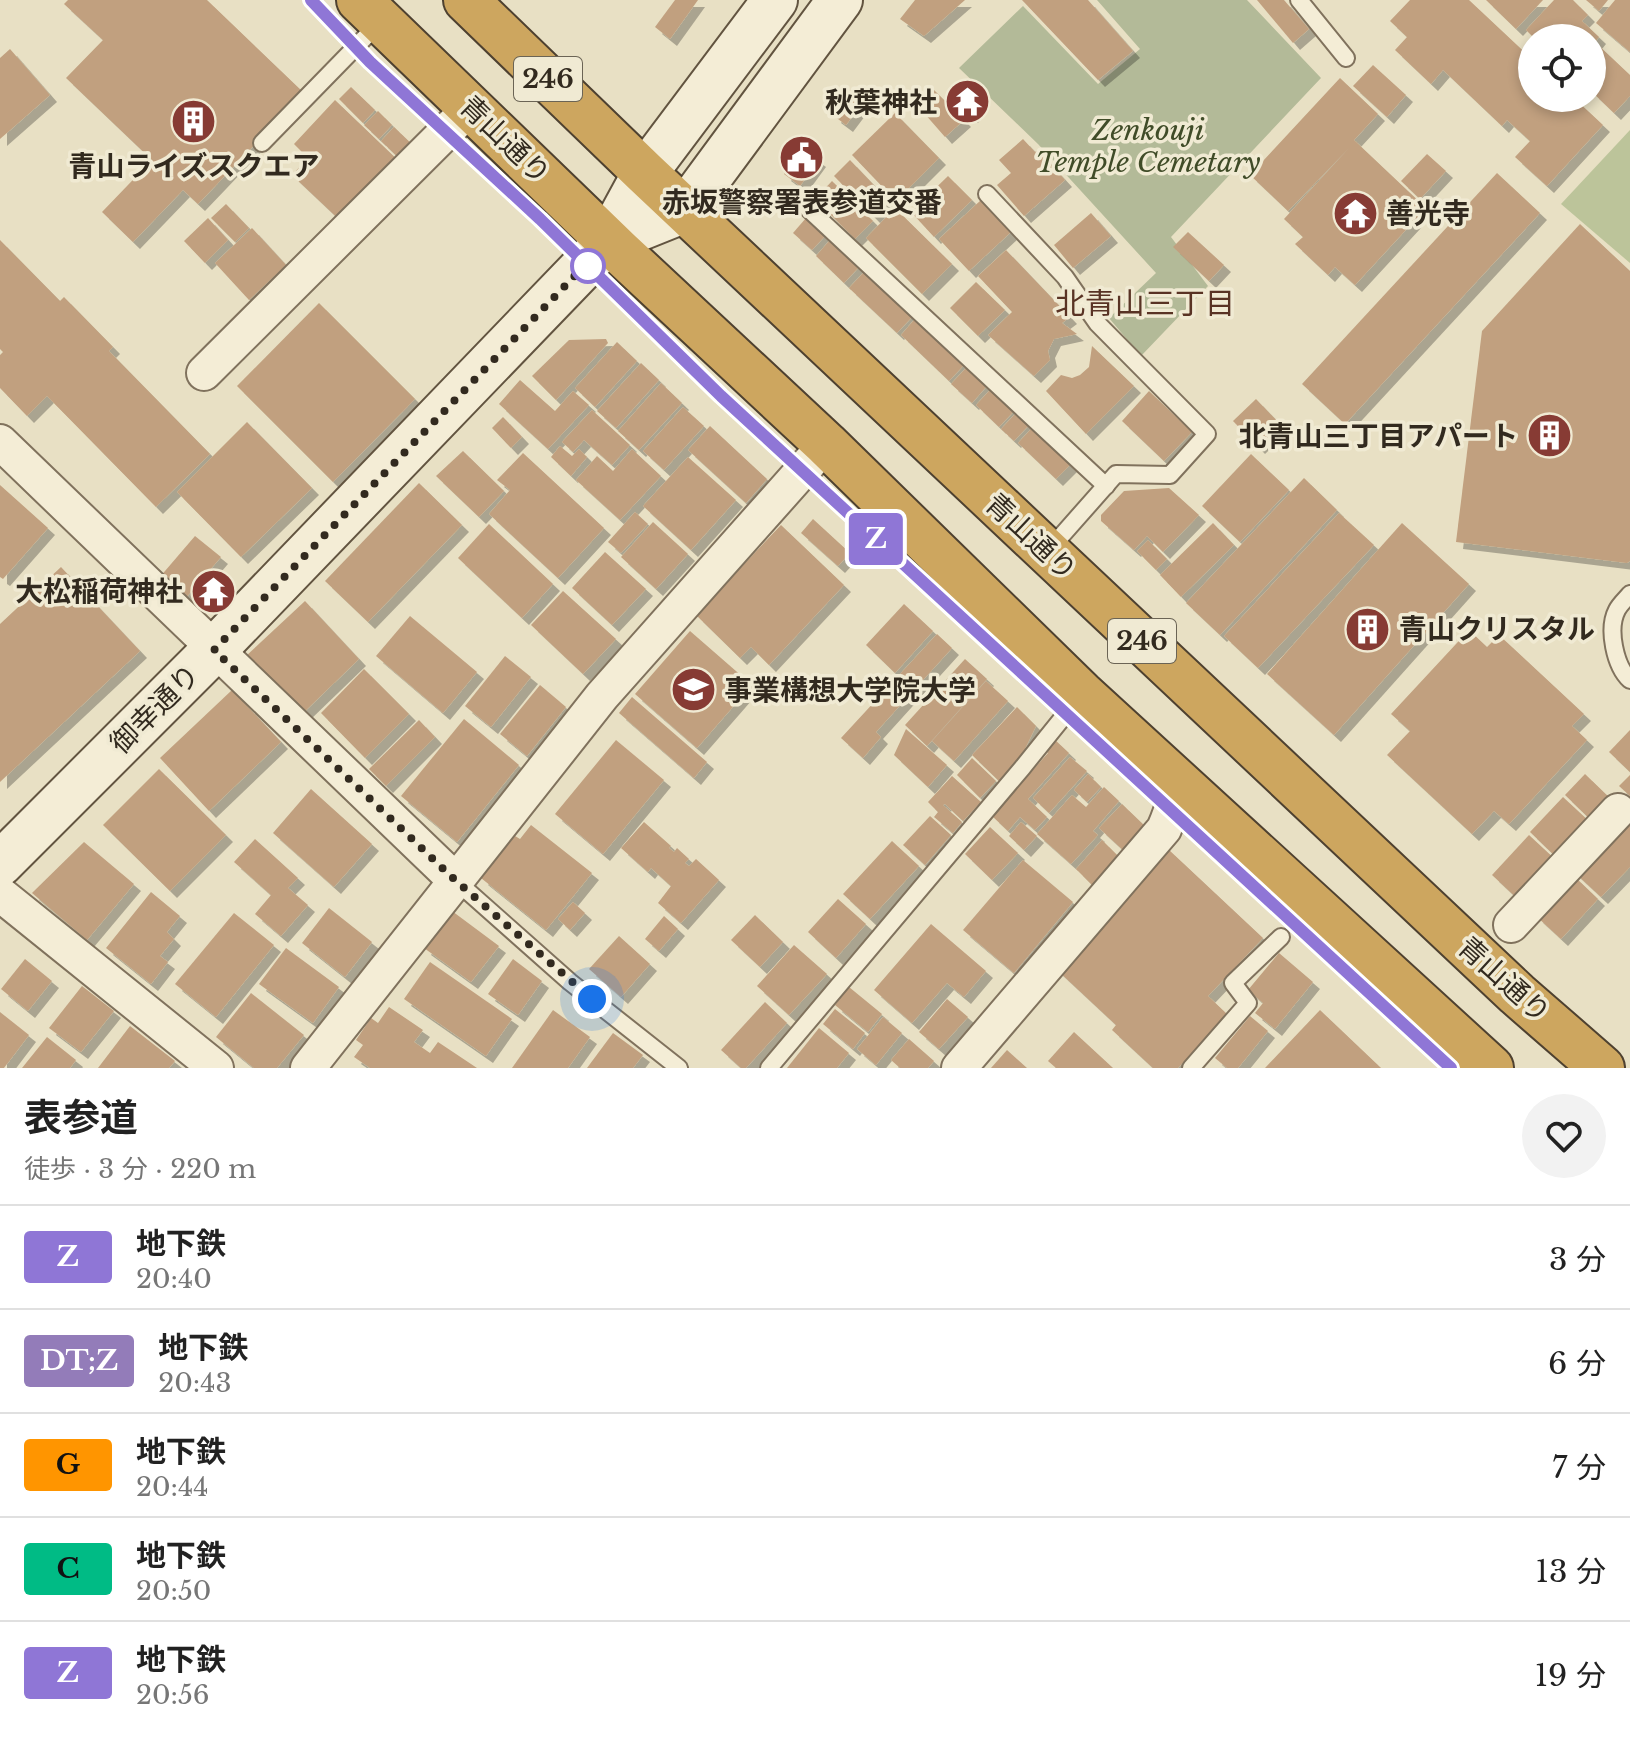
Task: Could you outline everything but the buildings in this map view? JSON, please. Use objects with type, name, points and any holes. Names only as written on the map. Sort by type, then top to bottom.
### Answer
[{"type":"highway","name":"青山通り","points":[[466,0],[645,173],[1517,994],[1594,1060]]},
{"type":"highway","name":"青山通り","points":[[370,10],[608,241],[826,444],[1082,694],[1491,1068]]},
{"type":"highway","points":[[1545,1068],[1556,1055],[1594,1060]]},
{"type":"main road","points":[[608,241],[645,173],[775,0]]},
{"type":"main road","points":[[608,241],[685,210],[840,0]]},
{"type":"main road","name":"御幸通り","points":[[0,864],[214,650],[608,241]]},
{"type":"street","points":[[204,373],[471,107]]},
{"type":"street","points":[[0,442],[455,880]]},
{"type":"street","points":[[308,1068],[602,696],[826,444]]},
{"type":"street","points":[[959,1068],[1164,829],[1174,806],[1176,789],[1170,773]]},
{"type":"street","points":[[1511,925],[1618,811]]},
{"type":"street","points":[[0,894],[216,1068]]},
{"type":"lane","points":[[1299,0],[1346,58]]},
{"type":"lane","points":[[262,143],[370,10]]},
{"type":"lane","points":[[987,194],[1065,277],[1097,323],[1207,434],[1170,475],[1116,474],[1047,551]]},
{"type":"lane","points":[[802,203],[1106,486]]},
{"type":"lane","points":[[1626,676],[1613,636],[1616,611],[1630,594]]},
{"type":"lane","points":[[1626,676],[1623,648],[1630,640]]},
{"type":"lane","points":[[769,1068],[1082,694]]},
{"type":"lane","points":[[455,880],[570,982],[679,1068]]},
{"type":"lane","points":[[1191,1068],[1248,1003],[1233,983],[1281,937]]},
{"type":"green space","name":"Zenkouji Temple Cemetary","points":[[1097,0],[1247,0],[1321,78],[1171,237],[1208,286],[1141,356],[1109,318],[1156,273],[1038,144],[959,68],[1023,6],[1098,84],[1140,49]]},
{"type":"green space","points":[[1630,130],[1630,263],[1561,204]]},
{"type":"metro line","name":"Z","points":[[311,0],[370,62],[540,219],[721,396],[1451,1068]]},
{"type":"place","name":"秋葉神社","points":[[968,102]]},
{"type":"place","name":"青山ライズスクエア","points":[[194,121]]},
{"type":"place","name":"赤坂警察署表参道交番","points":[[802,157]]},
{"type":"place","name":"善光寺","points":[[1355,213]]},
{"type":"place","name":"北青山三丁目アパート","points":[[1549,436]]},
{"type":"place","name":"大松稲荷神社","points":[[214,591]]},
{"type":"place","name":"青山クリスタル","points":[[1368,629]]},
{"type":"place","name":"事業構想大学院大学","points":[[693,690]]},
{"type":"district","name":"北青山三丁目","points":[[1145,303]]},
{"type":"route","points":[[588,266],[590,260],[214,650],[455,880],[592,999]]}]
